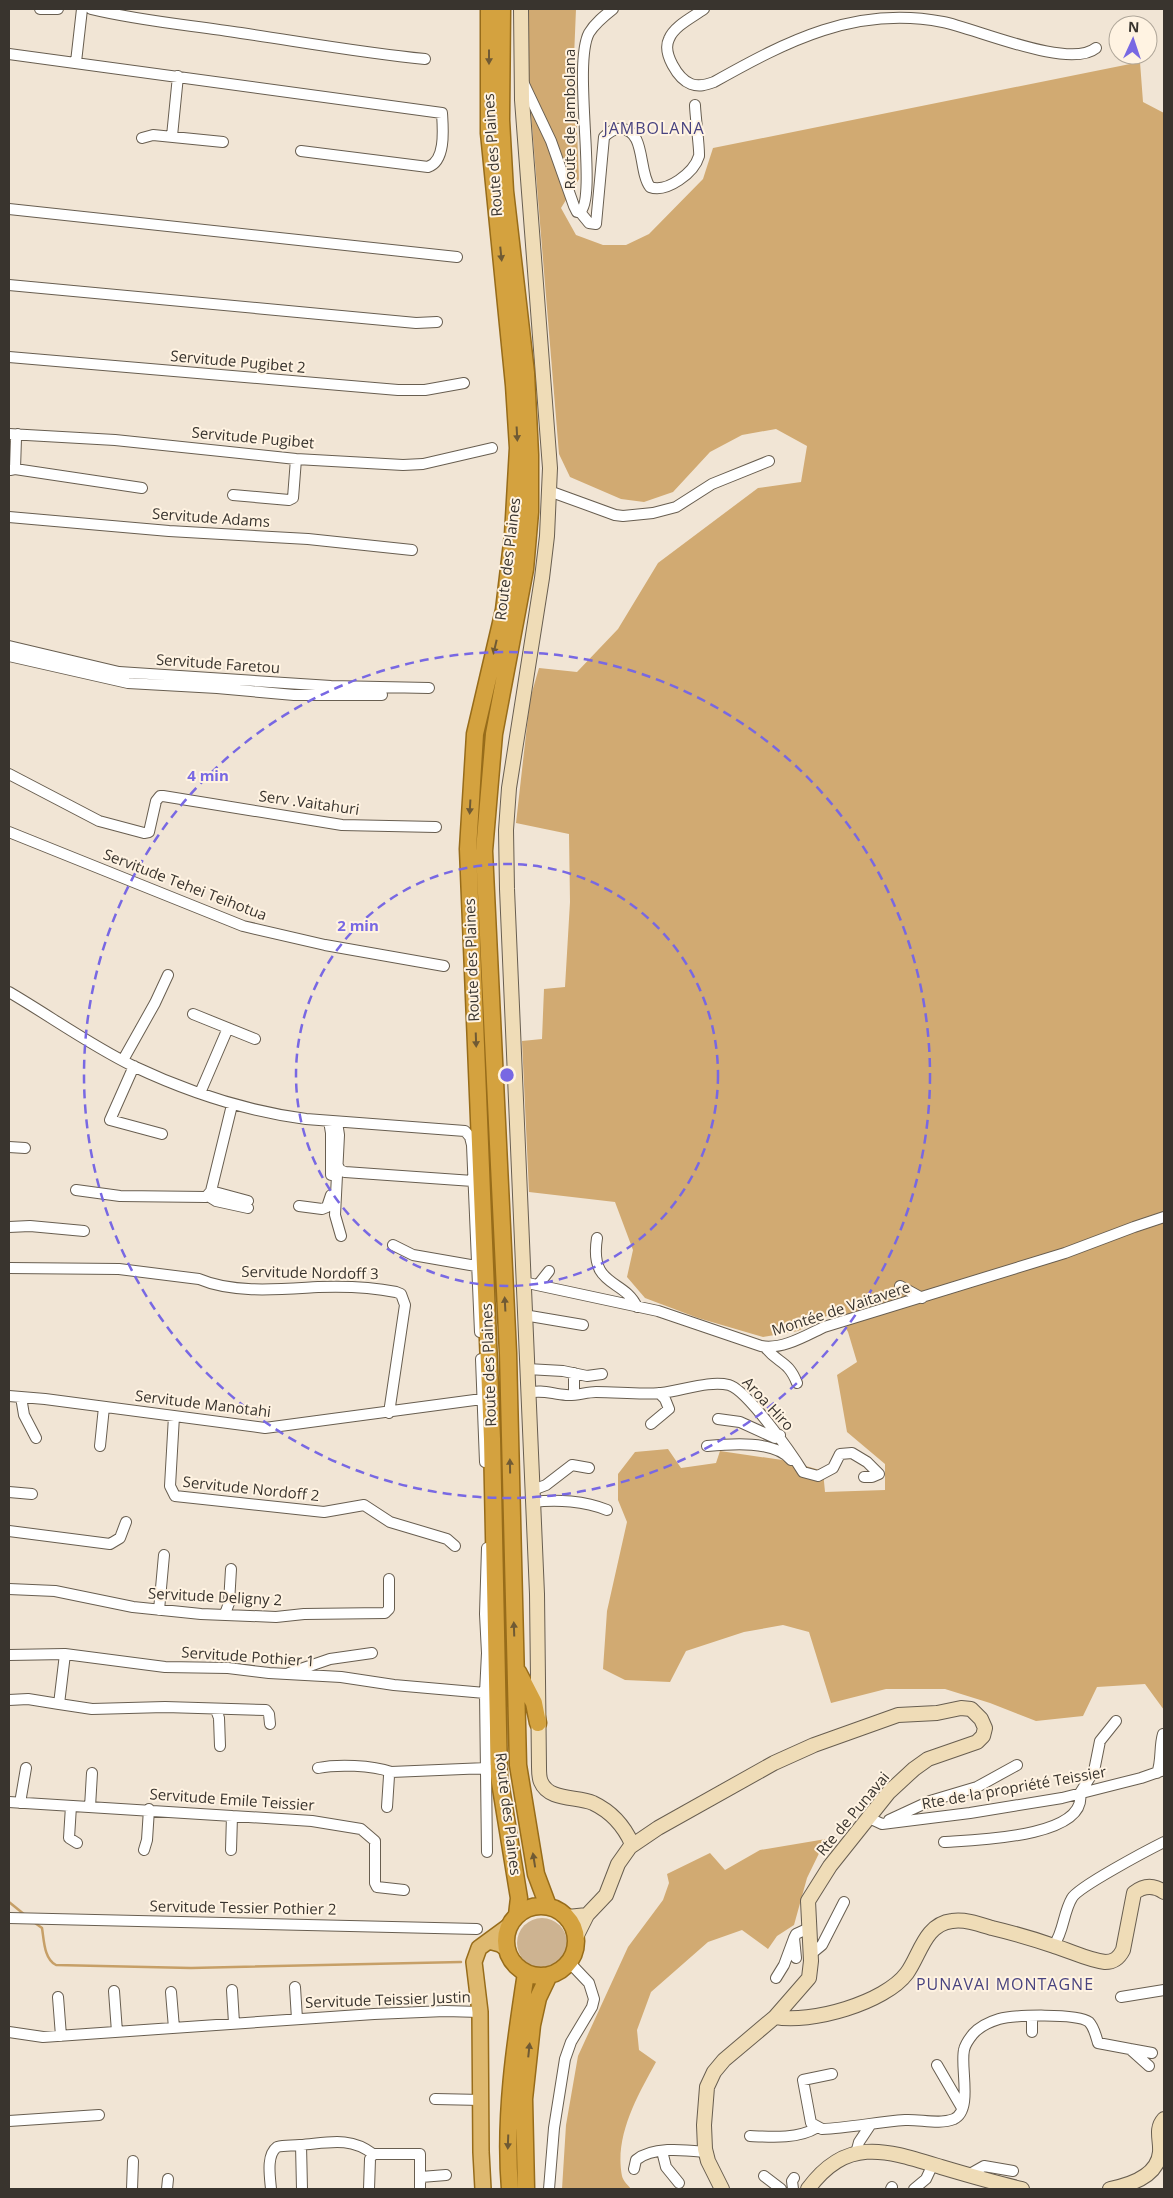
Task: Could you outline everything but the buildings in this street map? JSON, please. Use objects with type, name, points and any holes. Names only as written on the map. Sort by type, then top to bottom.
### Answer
[{"type":"highway","name":"Route des Plaines","points":[[489,9],[489,133],[514,385],[518,448],[513,535],[504,610],[475,734],[468,849],[492,1439],[499,1776],[519,1898],[513,1920]]},
{"type":"highway","name":"Route des Plaines","points":[[502,9],[501,120],[505,191],[526,373],[530,455],[530,512],[525,569],[494,734],[484,851],[508,1353],[519,1775],[536,1874],[548,1906]]},
{"type":"highway","points":[[515,1666],[534,1703],[538,1723]]},
{"type":"highway","points":[[548,1906],[559,1910],[568,1917],[576,1936],[576,1950],[569,1962],[557,1972],[537,1976],[526,1973],[513,1963],[506,1948],[506,1940],[513,1920],[524,1909],[548,1906]]},
{"type":"highway","points":[[510,2189],[507,2159],[510,2096],[518,2021],[526,1973]]},
{"type":"highway","points":[[526,2189],[524,2099],[531,2034],[538,1998],[549,1975]]},
{"type":"main road","points":[[521,9],[521,79],[549,448],[549,491],[544,564],[513,757],[506,830],[524,1315],[537,1594],[539,1766],[541,1783],[553,1794],[591,1802],[604,1809],[621,1824],[632,1844]]},
{"type":"main road","name":"Rte de Punavai","points":[[576,1936],[587,1915],[606,1895],[618,1864],[632,1844],[774,1763],[860,1728],[898,1715],[937,1713],[961,1708],[970,1709],[981,1719],[985,1728],[983,1736],[977,1742],[928,1759],[891,1790],[867,1817],[830,1866],[808,1901],[809,1978],[775,2017],[724,2060],[714,2072],[707,2087],[704,2124],[706,2152],[714,2176],[722,2189]]},
{"type":"main road","points":[[775,2017],[787,2020],[833,2012],[877,1997],[891,1989],[907,1974],[931,1931],[940,1924],[951,1921],[966,1921],[1054,1945],[1106,1962],[1116,1959],[1120,1956],[1126,1939],[1134,1893],[1148,1886],[1153,1886],[1164,1892]]},
{"type":"main road","points":[[568,1917],[587,1915]]},
{"type":"main road","points":[[483,2189],[480,2152],[482,2100],[480,2012],[474,1962],[480,1948],[513,1920]]},
{"type":"main road","points":[[489,1941],[506,1948]]},
{"type":"main road","points":[[1110,2189],[1130,2183],[1148,2174],[1158,2163],[1160,2152],[1158,2134],[1164,2119]]},
{"type":"main road","points":[[808,2189],[820,2173],[836,2161],[856,2153],[880,2151],[1022,2189]]},
{"type":"main road","points":[[480,2152],[489,2189]]},
{"type":"street","points":[[40,9],[58,9]]},
{"type":"street","points":[[76,62],[81,9]]},
{"type":"street","points":[[90,9],[123,17],[241,33],[302,44],[425,59]]},
{"type":"street","name":"Route de Jambolana","points":[[521,79],[551,141],[574,206],[580,212],[584,208],[586,182],[584,77],[586,43],[593,27],[614,9]]},
{"type":"street","points":[[704,9],[675,31],[667,42],[667,48],[673,65],[689,84],[700,86],[714,82],[769,51],[817,32],[859,20],[914,17],[945,22],[1018,45],[1042,50],[1079,53],[1091,52],[1096,48]]},
{"type":"street","points":[[9,54],[442,113],[440,152],[436,161],[428,167],[301,151]]},
{"type":"street","points":[[172,136],[178,76]]},
{"type":"street","points":[[580,212],[588,223],[596,224],[604,137],[616,129],[629,129],[633,133],[638,144],[646,181],[650,187],[664,188],[680,179],[693,166],[699,155],[695,105]]},
{"type":"street","points":[[142,138],[153,135],[222,142]]},
{"type":"street","points":[[9,209],[458,256]]},
{"type":"street","points":[[9,285],[416,323],[437,322]]},
{"type":"street","name":"Servitude Pugibet 2","points":[[9,357],[398,390],[425,390],[464,383]]},
{"type":"street","points":[[14,434],[16,438],[12,470],[142,488]]},
{"type":"street","name":"Servitude Pugibet","points":[[14,434],[115,440],[296,458],[423,464],[492,448]]},
{"type":"street","points":[[233,495],[289,500],[293,498],[296,458]]},
{"type":"street","points":[[549,491],[615,516],[654,513],[676,507],[712,484],[769,461]]},
{"type":"street","name":"Servitude Adams","points":[[9,518],[308,539],[412,550]]},
{"type":"street","name":"Servitude Faretou","points":[[9,646],[118,672],[331,686],[429,688]]},
{"type":"street","name":"Servitude Faretou","points":[[9,656],[128,683],[294,695],[382,695]]},
{"type":"street","name":"Serv .Vaitahuri","points":[[9,774],[98,821],[144,832],[149,832],[156,801],[160,796],[342,825],[436,827]]},
{"type":"street","name":"Servitude Tehei Teihotua","points":[[9,832],[244,926],[358,951],[444,966]]},
{"type":"street","points":[[123,1060],[155,1003],[168,975]]},
{"type":"street","points":[[9,992],[134,1066],[232,1104],[283,1116],[333,1122],[461,1129],[468,1133],[472,1145],[474,1181],[487,1511],[485,1614],[488,1653],[485,1693],[487,1852]]},
{"type":"street","points":[[193,1014],[254,1039]]},
{"type":"street","points":[[200,1093],[228,1028]]},
{"type":"street","points":[[134,1066],[110,1120],[162,1134]]},
{"type":"street","points":[[232,1104],[210,1193],[216,1202],[248,1205]]},
{"type":"street","points":[[333,1122],[339,1128],[334,1215],[342,1236]]},
{"type":"street","points":[[299,1206],[322,1209],[329,1205],[333,1122]]},
{"type":"street","points":[[9,1147],[25,1148]]},
{"type":"street","points":[[338,1166],[345,1172],[474,1181]]},
{"type":"street","points":[[76,1190],[120,1196],[210,1193]]},
{"type":"street","name":"Montée de Vaitavere","points":[[523,1282],[637,1306],[765,1347],[775,1347],[824,1328],[1065,1253],[1164,1217]]},
{"type":"street","points":[[9,1227],[30,1226],[84,1231]]},
{"type":"street","points":[[597,1238],[597,1260],[602,1274],[632,1298],[637,1306]]},
{"type":"street","points":[[393,1245],[413,1255],[476,1266]]},
{"type":"street","name":"Servitude Nordoff 3","points":[[9,1268],[126,1269],[253,1288],[341,1288],[396,1292],[401,1294],[405,1305],[389,1412]]},
{"type":"street","points":[[538,1285],[549,1272]]},
{"type":"street","points":[[900,1286],[922,1298]]},
{"type":"street","points":[[524,1315],[582,1325]]},
{"type":"street","points":[[765,1347],[769,1353],[792,1369],[797,1383]]},
{"type":"street","points":[[527,1369],[587,1376],[602,1374]]},
{"type":"street","points":[[574,1374],[574,1395]]},
{"type":"street","name":"Aroa Hiro","points":[[528,1393],[540,1391],[574,1395],[595,1392],[641,1394],[659,1393],[706,1384],[729,1385],[738,1390],[780,1436],[803,1472],[818,1476]]},
{"type":"street","points":[[651,1424],[669,1409],[665,1399],[659,1393]]},
{"type":"street","name":"Servitude Manotahi","points":[[9,1396],[265,1428],[482,1399]]},
{"type":"street","points":[[21,1397],[24,1415],[36,1438]]},
{"type":"street","points":[[100,1446],[104,1407]]},
{"type":"street","name":"Servitude Nordoff 2","points":[[174,1416],[170,1486],[175,1496],[324,1512],[364,1505],[390,1522],[447,1539],[455,1546]]},
{"type":"street","points":[[718,1419],[740,1422],[776,1438],[780,1436]]},
{"type":"street","points":[[707,1446],[744,1444],[784,1452],[805,1478],[818,1476],[833,1468],[840,1454],[852,1454],[867,1462],[879,1474],[872,1477],[864,1477]]},
{"type":"street","points":[[533,1496],[572,1465],[589,1468]]},
{"type":"street","points":[[9,1492],[32,1494]]},
{"type":"street","points":[[533,1496],[587,1504],[608,1510]]},
{"type":"street","points":[[9,1532],[110,1544],[120,1538],[126,1522]]},
{"type":"street","points":[[159,1610],[164,1555]]},
{"type":"street","points":[[225,1614],[229,1603],[231,1570]]},
{"type":"street","name":"Servitude Deligny 2","points":[[9,1589],[55,1591],[159,1610],[276,1617],[304,1614],[385,1613],[389,1609],[389,1579]]},
{"type":"street","points":[[286,1674],[330,1659],[372,1653]]},
{"type":"street","points":[[59,1704],[65,1654]]},
{"type":"street","name":"Servitude Pothier 1","points":[[9,1655],[65,1654],[165,1667],[218,1667],[340,1677],[394,1685],[485,1693]]},
{"type":"street","points":[[9,1700],[28,1699],[92,1709],[165,1707],[266,1710],[269,1714],[270,1724]]},
{"type":"street","points":[[216,1710],[219,1718],[220,1746]]},
{"type":"street","points":[[944,1842],[990,1839],[1025,1834],[1048,1828],[1075,1813],[1081,1804],[1080,1793],[1094,1771],[1100,1741],[1116,1721]]},
{"type":"street","points":[[1161,1771],[1159,1745],[1163,1734]]},
{"type":"street","points":[[867,1817],[882,1824],[930,1801],[977,1786],[1017,1765]]},
{"type":"street","points":[[318,1768],[339,1766],[375,1768],[391,1772],[487,1768]]},
{"type":"street","points":[[20,1803],[26,1768]]},
{"type":"street","name":"Rte de la propriété Teissier","points":[[882,1824],[955,1816],[1080,1793],[1161,1771]]},
{"type":"street","points":[[387,1807],[389,1776],[391,1772]]},
{"type":"street","points":[[90,1807],[92,1773]]},
{"type":"street","name":"Servitude Emile Teissier","points":[[9,1802],[312,1821],[362,1829],[375,1842],[375,1883],[377,1887],[404,1890]]},
{"type":"street","points":[[71,1806],[68,1838],[77,1844]]},
{"type":"street","points":[[144,1850],[147,1840],[149,1810]]},
{"type":"street","points":[[231,1850],[232,1816]]},
{"type":"street","points":[[1054,1945],[1061,1935],[1073,1896],[1093,1882],[1164,1842]]},
{"type":"street","points":[[810,1954],[822,1945],[844,1902]]},
{"type":"street","name":"Servitude Tessier Pothier 2","points":[[9,1918],[477,1929]]},
{"type":"street","points":[[776,1978],[784,1965],[794,1938],[800,1930],[809,1928]]},
{"type":"street","points":[[794,1938],[796,1958]]},
{"type":"street","points":[[549,2189],[554,2128],[565,2059],[571,2042],[592,2007],[594,1999],[589,1983],[569,1962]]},
{"type":"street","name":"Servitude Teissier Justin","points":[[295,1987],[297,2019]]},
{"type":"street","points":[[232,1990],[234,2023]]},
{"type":"street","points":[[1122,1997],[1164,1990]]},
{"type":"street","points":[[114,1991],[117,2032]]},
{"type":"street","points":[[171,1992],[174,2028]]},
{"type":"street","points":[[58,1997],[61,2036]]},
{"type":"street","name":"Servitude Teissier Justin","points":[[9,2031],[43,2037],[436,2011],[480,2012]]},
{"type":"street","points":[[1032,2016],[1032,2032]]},
{"type":"street","points":[[750,2136],[792,2135],[809,2132],[816,2128],[828,2129],[908,2120],[948,2120],[956,2118],[962,2108],[966,2042],[981,2026],[1001,2018],[1032,2016],[1081,2019],[1089,2022],[1098,2043],[1152,2053]]},
{"type":"street","points":[[1130,2049],[1149,2066]]},
{"type":"street","points":[[937,2065],[962,2108]]},
{"type":"street","points":[[816,2128],[811,2123],[803,2080],[832,2074]]},
{"type":"street","points":[[435,2099],[482,2100]]},
{"type":"street","points":[[9,2121],[99,2116]]},
{"type":"street","points":[[856,2153],[860,2142],[871,2124]]},
{"type":"street","points":[[271,2189],[270,2158],[272,2150],[283,2146],[335,2141],[350,2142],[363,2146],[372,2154],[420,2154],[420,2189]]},
{"type":"street","points":[[301,2145],[302,2189]]},
{"type":"street","points":[[634,2169],[636,2160],[641,2156],[662,2151],[706,2152]]},
{"type":"street","points":[[662,2151],[666,2167],[678,2183]]},
{"type":"street","points":[[369,2189],[372,2154]]},
{"type":"street","points":[[132,2189],[133,2161]]},
{"type":"street","points":[[914,2189],[926,2179],[933,2164]]},
{"type":"street","points":[[968,2175],[984,2166],[1013,2171]]},
{"type":"street","points":[[421,2177],[446,2175]]},
{"type":"street","points":[[764,2176],[781,2189]]},
{"type":"street","points":[[793,2189],[792,2180],[794,2178]]},
{"type":"shaded area","points":[[526,9],[576,9],[574,57],[579,179],[561,208],[576,235],[603,245],[626,245],[649,234],[703,179],[713,148],[1125,65],[1140,65],[1143,102],[1164,113],[1164,1710],[1145,1684],[1097,1687],[1083,1716],[1036,1721],[990,1703],[945,1689],[886,1689],[831,1703],[809,1632],[783,1625],[744,1632],[686,1651],[670,1682],[625,1680],[603,1669],[607,1611],[627,1522],[618,1500],[618,1474],[635,1452],[668,1449],[681,1468],[716,1463],[720,1451],[789,1461],[823,1471],[825,1492],[885,1490],[885,1464],[847,1432],[837,1375],[857,1362],[848,1332],[836,1311],[798,1331],[763,1337],[698,1318],[645,1298],[627,1277],[633,1250],[615,1202],[529,1192],[522,1041],[542,1039],[544,989],[565,987],[570,902],[569,834],[516,823],[530,699],[539,668],[577,672],[618,629],[658,563],[758,488],[801,482],[807,446],[776,429],[742,435],[710,452],[673,492],[644,502],[621,499],[570,477],[559,454],[526,53]]},
{"type":"shaded area","points":[[826,1839],[807,1878],[794,1925],[777,1936],[768,1949],[742,1930],[708,1942],[651,1992],[637,2030],[639,2050],[656,2062],[629,2116],[621,2146],[622,2176],[631,2189],[562,2189],[566,2125],[578,2056],[628,1947],[663,1900],[669,1883],[667,1874],[710,1853],[725,1870],[760,1850]]},
{"type":"shaded area","points":[[537,1918],[547,1918],[560,1925],[567,1938],[567,1948],[560,1961],[547,1968],[537,1968],[528,1964],[521,1957],[517,1948],[517,1938],[521,1929],[528,1922]]},
{"type":"waterway","points":[[9,1902],[25,1915]]},
{"type":"waterway","points":[[35,1923],[42,1928],[47,1954],[56,1965],[191,1968],[461,1962]]},
{"type":"district","name":"JAMBOLANA","points":[[654,128]]},
{"type":"district","name":"PUNAVAI MONTAGNE","points":[[1005,1984]]}]
